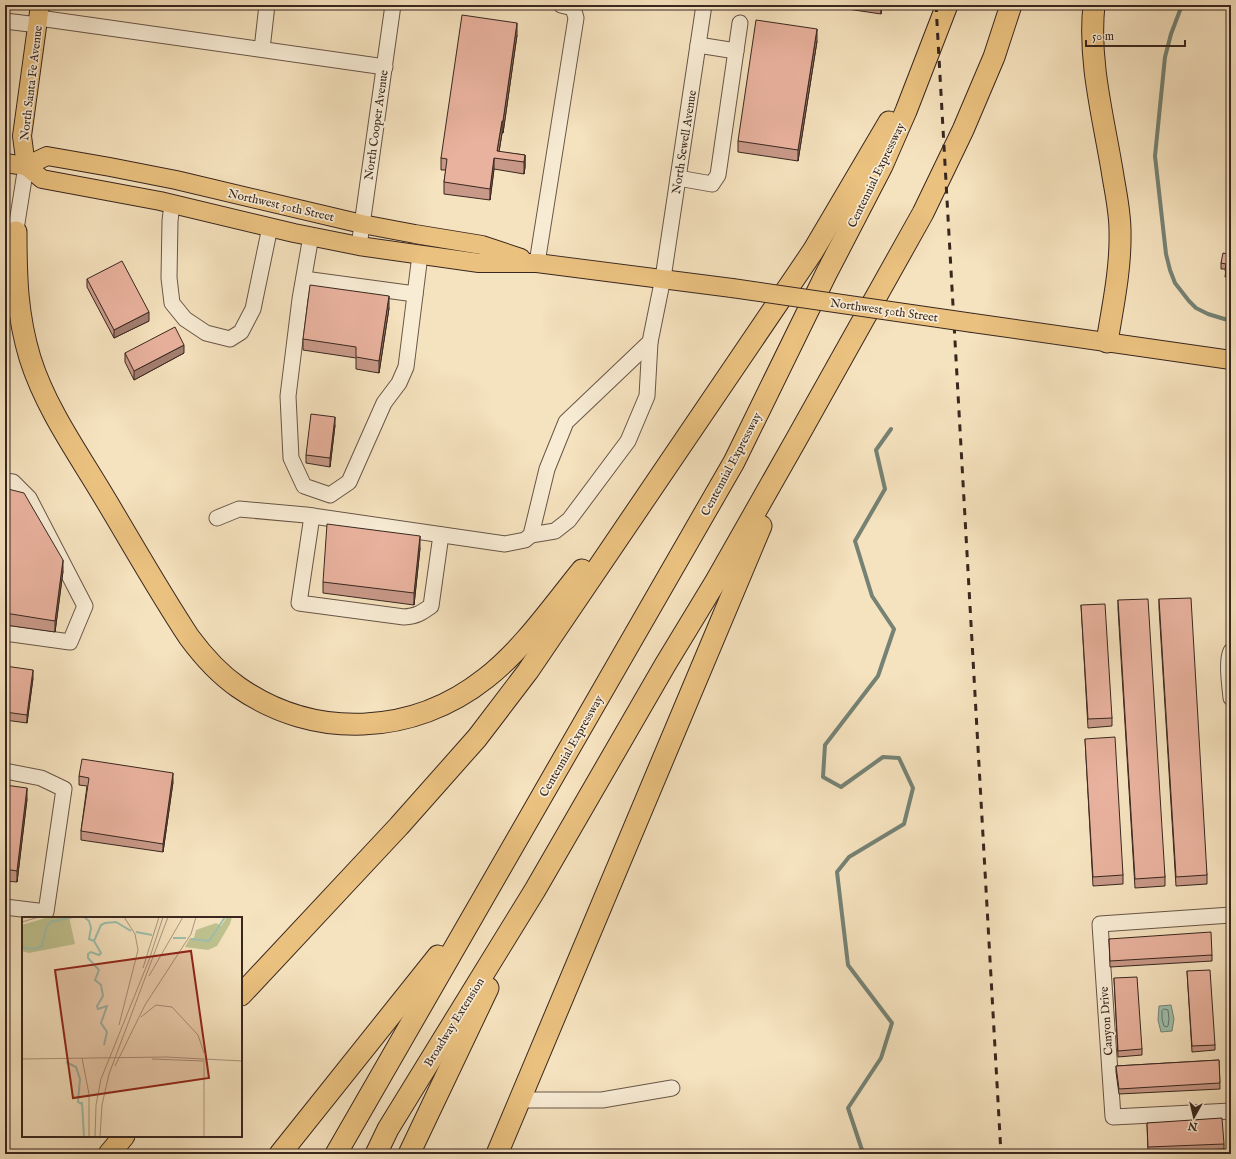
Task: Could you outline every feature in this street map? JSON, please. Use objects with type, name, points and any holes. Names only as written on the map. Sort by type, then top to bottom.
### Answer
[{"type":"highway","name":"Centennial Expressway","points":[[478,906],[734,462],[826,274],[882,166],[906,111],[947,5]]},
{"type":"highway","points":[[410,1154],[535,890],[665,665],[716,581],[923,213],[963,130],[994,57],[1011,5]]},
{"type":"highway","points":[[1094,5],[1093,49],[1118,202],[1120,231],[1118,265],[1107,342]]},
{"type":"highway","points":[[242,994],[399,826],[478,738],[528,671],[813,251],[926,59]]},
{"type":"highway","points":[[11,241],[17,300],[26,343],[37,378],[46,398],[67,435],[180,623],[199,650],[211,664],[237,687],[264,702],[295,715],[337,723],[382,723],[428,712],[446,704],[469,690],[495,671],[530,635],[686,438]]},
{"type":"highway","points":[[497,1154],[796,440]]},
{"type":"highway","name":"Broadway Extension","points":[[376,1154],[388,1129],[535,890]]},
{"type":"highway","points":[[280,1154],[372,1036],[478,906]]},
{"type":"highway","points":[[336,1154],[478,906]]},
{"type":"highway","points":[[110,1154],[123,1137]]},
{"type":"main road","name":"North Santa Fe Avenue","points":[[26,166],[22,136],[39,16]]},
{"type":"main road","name":"Northwest 50th Street","points":[[537,263],[482,245],[362,224],[176,180],[47,156],[26,166],[42,179],[172,204],[359,246],[479,263],[537,263],[663,278],[1231,360]]},
{"type":"main road","points":[[5,163],[26,166]]},
{"type":"street","points":[[262,49],[268,5]]},
{"type":"street","name":"North Cooper Avenue","points":[[359,246],[393,5]]},
{"type":"street","points":[[537,263],[576,18],[573,8],[561,5]]},
{"type":"street","name":"North Sewell Avenue","points":[[441,535],[506,544],[525,540],[531,535],[555,531],[569,520],[628,441],[647,396],[650,342],[663,278],[704,5]]},
{"type":"street","points":[[5,21],[39,16],[385,67]]},
{"type":"street","points":[[678,178],[712,184],[718,175],[740,22]]},
{"type":"street","points":[[698,45],[736,51]]},
{"type":"street","name":"North Santa Fe Avenue","points":[[5,304],[11,241],[26,166]]},
{"type":"street","points":[[172,204],[170,221],[169,278],[172,303],[185,319],[206,333],[230,339],[241,332],[253,309],[270,227]]},
{"type":"street","points":[[310,236],[288,396],[291,458],[304,486],[330,495],[349,482],[384,403],[399,383],[406,367],[420,255]]},
{"type":"street","points":[[304,279],[415,294]]},
{"type":"street","points":[[531,535],[547,469],[566,422],[650,342]]},
{"type":"street","points":[[5,481],[13,482],[29,498],[85,606],[70,642],[5,634]]},
{"type":"street","points":[[217,518],[239,509],[312,516],[441,535],[431,606],[414,616],[404,617],[300,603],[312,516]]},
{"type":"street","points":[[1231,651],[1229,654],[1231,698]]},
{"type":"street","points":[[5,771],[41,778],[64,789],[46,912],[5,907]]},
{"type":"street","name":"Canyon Drive","points":[[1231,915],[1100,924],[1113,1117],[1231,1111]]},
{"type":"street","points":[[520,1100],[602,1100],[672,1088]]},
{"type":"water","points":[[1171,1005],[1174,1019],[1172,1031],[1161,1032],[1158,1020],[1159,1006]]},
{"type":"building","points":[[462,15],[517,23],[503,121],[497,151],[525,155],[524,162],[494,158],[490,189],[444,182],[447,159],[441,158]]},
{"type":"building","points":[[756,20],[817,29],[798,150],[738,141]]},
{"type":"building","points":[[1228,221],[1231,221],[1231,231],[1227,230]]},
{"type":"building","points":[[1230,240],[1231,272],[1225,271],[1226,264],[1221,263],[1223,253],[1228,254]]},
{"type":"building","points":[[122,261],[149,312],[114,330],[87,279]]},
{"type":"building","points":[[310,285],[389,296],[379,361],[356,357],[356,347],[303,339]]},
{"type":"building","points":[[175,327],[184,345],[134,371],[125,353]]},
{"type":"building","points":[[311,414],[335,417],[330,458],[306,455]]},
{"type":"building","points":[[8,489],[24,493],[63,560],[55,621],[5,613],[5,510]]},
{"type":"building","points":[[327,524],[420,536],[414,593],[323,582]]},
{"type":"building","points":[[1191,598],[1207,875],[1176,877],[1159,599]]},
{"type":"building","points":[[1148,599],[1165,877],[1135,879],[1118,600]]},
{"type":"building","points":[[1105,604],[1112,718],[1088,719],[1081,605]]},
{"type":"building","points":[[5,666],[33,670],[27,715],[5,712]]},
{"type":"building","points":[[1115,737],[1123,875],[1093,877],[1085,739]]},
{"type":"building","points":[[82,759],[173,773],[163,844],[81,831],[89,778],[79,776]]},
{"type":"building","points":[[5,785],[27,788],[17,871],[5,869]]},
{"type":"building","points":[[1211,932],[1212,955],[1110,961],[1109,939]]},
{"type":"building","points":[[1210,970],[1215,1045],[1192,1046],[1187,971]]},
{"type":"building","points":[[1137,977],[1142,1049],[1118,1051],[1114,978]]},
{"type":"building","points":[[1219,1060],[1220,1083],[1119,1089],[1116,1066]]},
{"type":"building","points":[[1222,1118],[1224,1144],[1148,1147],[1147,1123]]},
{"type":"waterway","points":[[1182,5],[1171,34],[1165,57],[1155,156],[1166,254],[1175,283],[1189,301],[1196,308],[1208,314],[1231,321]]},
{"type":"waterway","points":[[869,1154],[862,1150],[848,1108],[881,1058],[892,1023],[848,965],[837,872],[849,857],[904,824],[913,788],[899,758],[883,757],[841,787],[823,777],[825,745],[878,676],[894,629],[872,596],[855,541],[885,489],[876,450],[891,429]]},
{"type":"railway","points":[[936,5],[1001,1154]]}]
